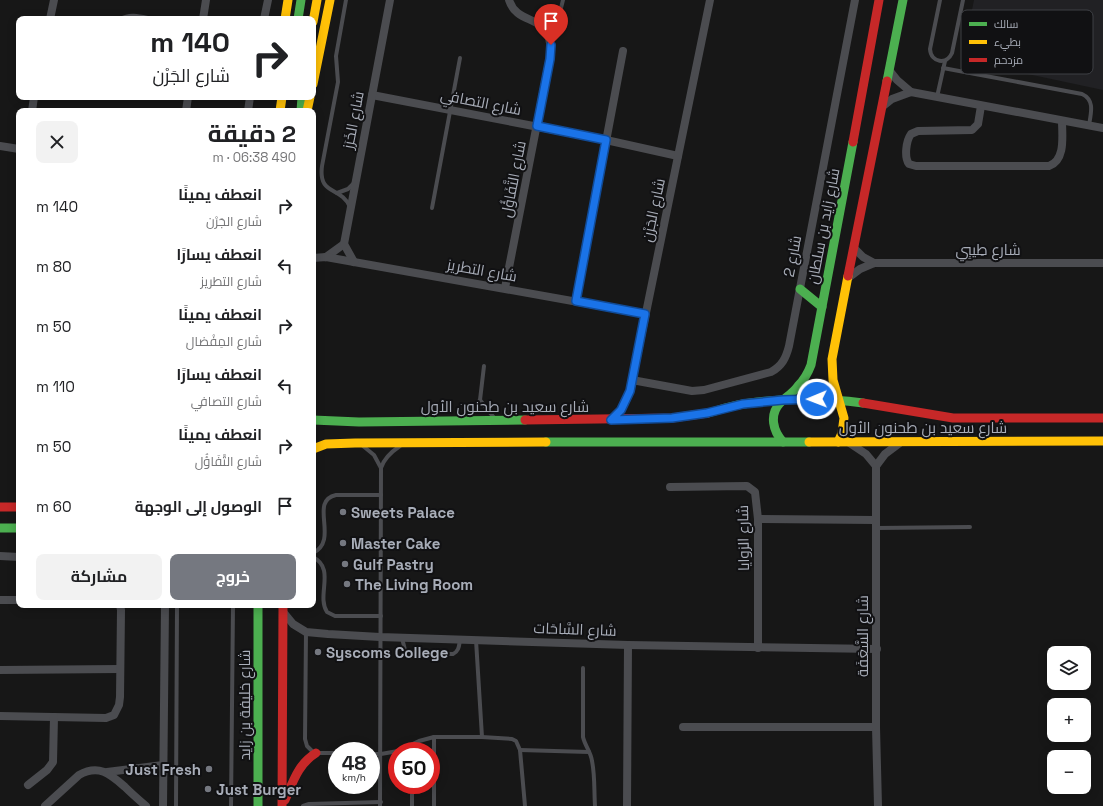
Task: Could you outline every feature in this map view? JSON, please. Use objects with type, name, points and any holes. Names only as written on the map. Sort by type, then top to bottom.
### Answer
[{"type":"main road","points":[[285,16],[288,0]]},
{"type":"main road","points":[[298,16],[301,0]]},
{"type":"main road","points":[[314,16],[317,0]]},
{"type":"main road","points":[[316,69],[330,0]]},
{"type":"main road","name":"شارع زايد بن سلطان","points":[[783,442],[776,432],[773,421],[775,409],[800,385],[808,372],[812,357],[879,0]]},
{"type":"main road","points":[[843,442],[845,421],[840,400],[833,383],[832,364],[903,0]]},
{"type":"main road","points":[[800,289],[822,307]]},
{"type":"main road","name":"شارع سعيد بن طحنون الأول","points":[[316,420],[327,422],[611,420],[672,418],[707,413],[743,404],[783,400],[840,400],[953,418],[1103,418]]},
{"type":"main road","name":"شارع سعيد بن طحنون الأول","points":[[316,448],[326,444],[355,443],[1103,440]]},
{"type":"main road","points":[[0,507],[16,507]]},
{"type":"main road","points":[[0,528],[16,528]]},
{"type":"main road","name":"شارع خليفة بن زايد","points":[[257,806],[258,608]]},
{"type":"main road","points":[[282,806],[283,608]]},
{"type":"main road","points":[[282,806],[300,766],[310,756],[316,753]]},
{"type":"street","points":[[51,16],[54,0]]},
{"type":"street","points":[[203,16],[206,0]]},
{"type":"street","points":[[265,16],[268,0]]},
{"type":"street","name":"شارع الخَرَز","points":[[344,244],[390,0]]},
{"type":"street","points":[[509,0],[516,12],[525,18],[536,21],[544,28]]},
{"type":"street","name":"شارع الجَرْن","points":[[611,420],[625,404],[630,391],[710,0]]},
{"type":"street","name":"شارع 2","points":[[632,380],[692,391],[704,390],[771,372],[781,365],[786,356],[800,289],[855,0]]},
{"type":"street","name":"شارع التَّفَاؤُل","points":[[506,288],[551,52],[550,39],[544,28]]},
{"type":"street","points":[[576,301],[623,51]]},
{"type":"street","points":[[889,70],[897,80],[911,92],[1103,128]]},
{"type":"street","points":[[882,107],[892,99],[911,92]]},
{"type":"street","name":"شارع التصافي","points":[[372,96],[537,126],[678,156]]},
{"type":"street","points":[[981,106],[978,124],[972,130],[918,131],[911,134],[908,139],[906,156],[909,164],[916,166],[1049,166],[1056,163],[1060,157],[1062,120]]},
{"type":"street","points":[[0,146],[16,149]]},
{"type":"street","points":[[326,257],[344,244],[354,262]]},
{"type":"street","points":[[854,248],[863,257],[874,263]]},
{"type":"street","name":"شارع التطريز","points":[[316,258],[326,257],[645,314]]},
{"type":"street","name":"شارع طِيبِي","points":[[848,278],[860,269],[874,263],[1103,263]]},
{"type":"street","points":[[843,442],[860,449],[876,466],[891,448],[904,440]]},
{"type":"street","name":"شارع السَّعَفَة","points":[[876,466],[876,727],[878,806]]},
{"type":"street","name":"شارع الزوايا","points":[[670,487],[747,486],[755,492],[758,519],[758,648]]},
{"type":"street","points":[[758,519],[875,524]]},
{"type":"street","points":[[0,556],[16,557]]},
{"type":"street","points":[[0,600],[16,600]]},
{"type":"street","points":[[0,716],[106,718],[114,715],[119,701],[121,608]]},
{"type":"street","points":[[163,806],[165,608]]},
{"type":"street","points":[[283,608],[293,624],[306,632]]},
{"type":"street","name":"شارع السَّاحَات","points":[[306,632],[460,640],[758,648],[877,649]]},
{"type":"street","points":[[627,806],[628,645]]},
{"type":"street","points":[[0,670],[120,669]]},
{"type":"street","points":[[28,786],[47,770],[53,762],[54,717]]},
{"type":"street","points":[[683,727],[876,727]]},
{"type":"street","points":[[45,806],[79,775],[85,772],[92,770],[107,772],[163,765]]},
{"type":"street","points":[[107,772],[146,806]]},
{"type":"lane","points":[[346,0],[336,56],[338,82],[321,171],[322,181],[328,189],[337,192],[344,198],[350,209]]},
{"type":"lane","points":[[544,28],[551,25],[556,20],[560,14],[563,0]]},
{"type":"lane","points":[[940,0],[930,53],[934,59],[941,61],[951,57],[963,0]]},
{"type":"lane","points":[[432,208],[460,58]]},
{"type":"lane","points":[[937,97],[944,61]]},
{"type":"lane","points":[[943,68],[961,71]]},
{"type":"lane","points":[[975,74],[1082,94],[1088,97],[1091,103],[1089,126]]},
{"type":"lane","points":[[337,192],[348,189],[356,180]]},
{"type":"lane","points":[[465,421],[474,411],[480,400],[484,366]]},
{"type":"lane","points":[[480,400],[487,411],[496,420]]},
{"type":"lane","points":[[355,443],[368,449],[374,455],[381,468]]},
{"type":"lane","points":[[303,806],[309,804],[380,804],[381,468],[383,462],[388,456],[400,446],[407,443]]},
{"type":"lane","points":[[316,550],[324,541],[324,511],[326,500],[330,496],[381,495]]},
{"type":"lane","points":[[875,524],[970,527]]},
{"type":"lane","points":[[316,559],[324,569],[324,604],[327,612],[335,616],[381,616]]},
{"type":"lane","points":[[176,806],[177,608]]},
{"type":"lane","points":[[231,806],[234,608]]},
{"type":"lane","points":[[306,632],[305,742],[309,749],[316,753],[328,753]]},
{"type":"lane","points":[[402,638],[405,650],[411,653],[453,654],[458,651],[460,640]]},
{"type":"lane","points":[[476,640],[482,737]]},
{"type":"lane","points":[[583,668],[583,737],[593,764],[595,806]]},
{"type":"lane","points":[[434,737],[434,806]]},
{"type":"lane","points":[[418,742],[434,737],[482,737],[512,739],[516,741],[520,750],[525,806]]},
{"type":"lane","points":[[520,750],[589,752]]},
{"type":"lane","points":[[381,754],[388,753]]},
{"type":"lane","points":[[412,794],[412,806]]},
{"type":"shaded area","points":[[974,0],[1103,0],[1103,90],[1028,74],[1093,74],[1093,10],[972,10]]},
{"type":"traffic: fast","points":[[298,16],[301,0]]},
{"type":"traffic: fast","points":[[887,81],[903,0]]},
{"type":"traffic: fast","points":[[301,108],[302,100]]},
{"type":"traffic: fast","points":[[783,442],[775,428],[773,418],[774,413],[780,403],[794,391],[802,381],[811,365],[853,142]]},
{"type":"traffic: fast","points":[[800,289],[822,307]]},
{"type":"traffic: fast","points":[[708,413],[739,405],[788,400],[833,400],[863,403]]},
{"type":"traffic: fast","points":[[316,420],[359,422],[525,420]]},
{"type":"traffic: fast","points":[[546,442],[809,442]]},
{"type":"traffic: fast","points":[[0,528],[16,528]]},
{"type":"traffic: fast","points":[[258,608],[258,806]]},
{"type":"traffic: slow","points":[[285,16],[288,0]]},
{"type":"traffic: slow","points":[[314,16],[317,0]]},
{"type":"traffic: slow","points":[[316,69],[330,0]]},
{"type":"traffic: slow","points":[[280,108],[282,100]]},
{"type":"traffic: slow","points":[[308,108],[309,100]]},
{"type":"traffic: slow","points":[[838,442],[842,433],[844,418],[833,380],[832,359],[848,276]]},
{"type":"traffic: slow","points":[[809,442],[1103,441]]},
{"type":"traffic: slow","points":[[316,448],[326,444],[355,443],[546,442]]},
{"type":"traffic: jam","points":[[853,142],[879,0]]},
{"type":"traffic: jam","points":[[848,276],[887,81]]},
{"type":"traffic: jam","points":[[863,403],[953,418],[1103,418]]},
{"type":"traffic: jam","points":[[525,420],[672,418],[708,413]]},
{"type":"traffic: jam","points":[[0,507],[16,507]]},
{"type":"traffic: jam","points":[[282,806],[283,608]]},
{"type":"traffic: jam","points":[[285,800],[300,768],[316,753]]},
{"type":"place","name":"Sweets Palace","points":[[343,512]]},
{"type":"place","name":"Master Cake","points":[[343,543]]},
{"type":"place","name":"Gulf Pastry","points":[[345,564]]},
{"type":"place","name":"The Living Room","points":[[347,584]]},
{"type":"place","name":"Syscoms College","points":[[318,652]]},
{"type":"place","name":"Just Fresh","points":[[209,769]]},
{"type":"place","name":"Just Burger","points":[[208,789]]},
{"type":"route","points":[[551,45],[550,59],[537,126],[606,140],[576,301],[645,314],[628,398],[621,410],[611,420],[672,418],[707,413],[743,404],[783,400],[817,399]]}]
